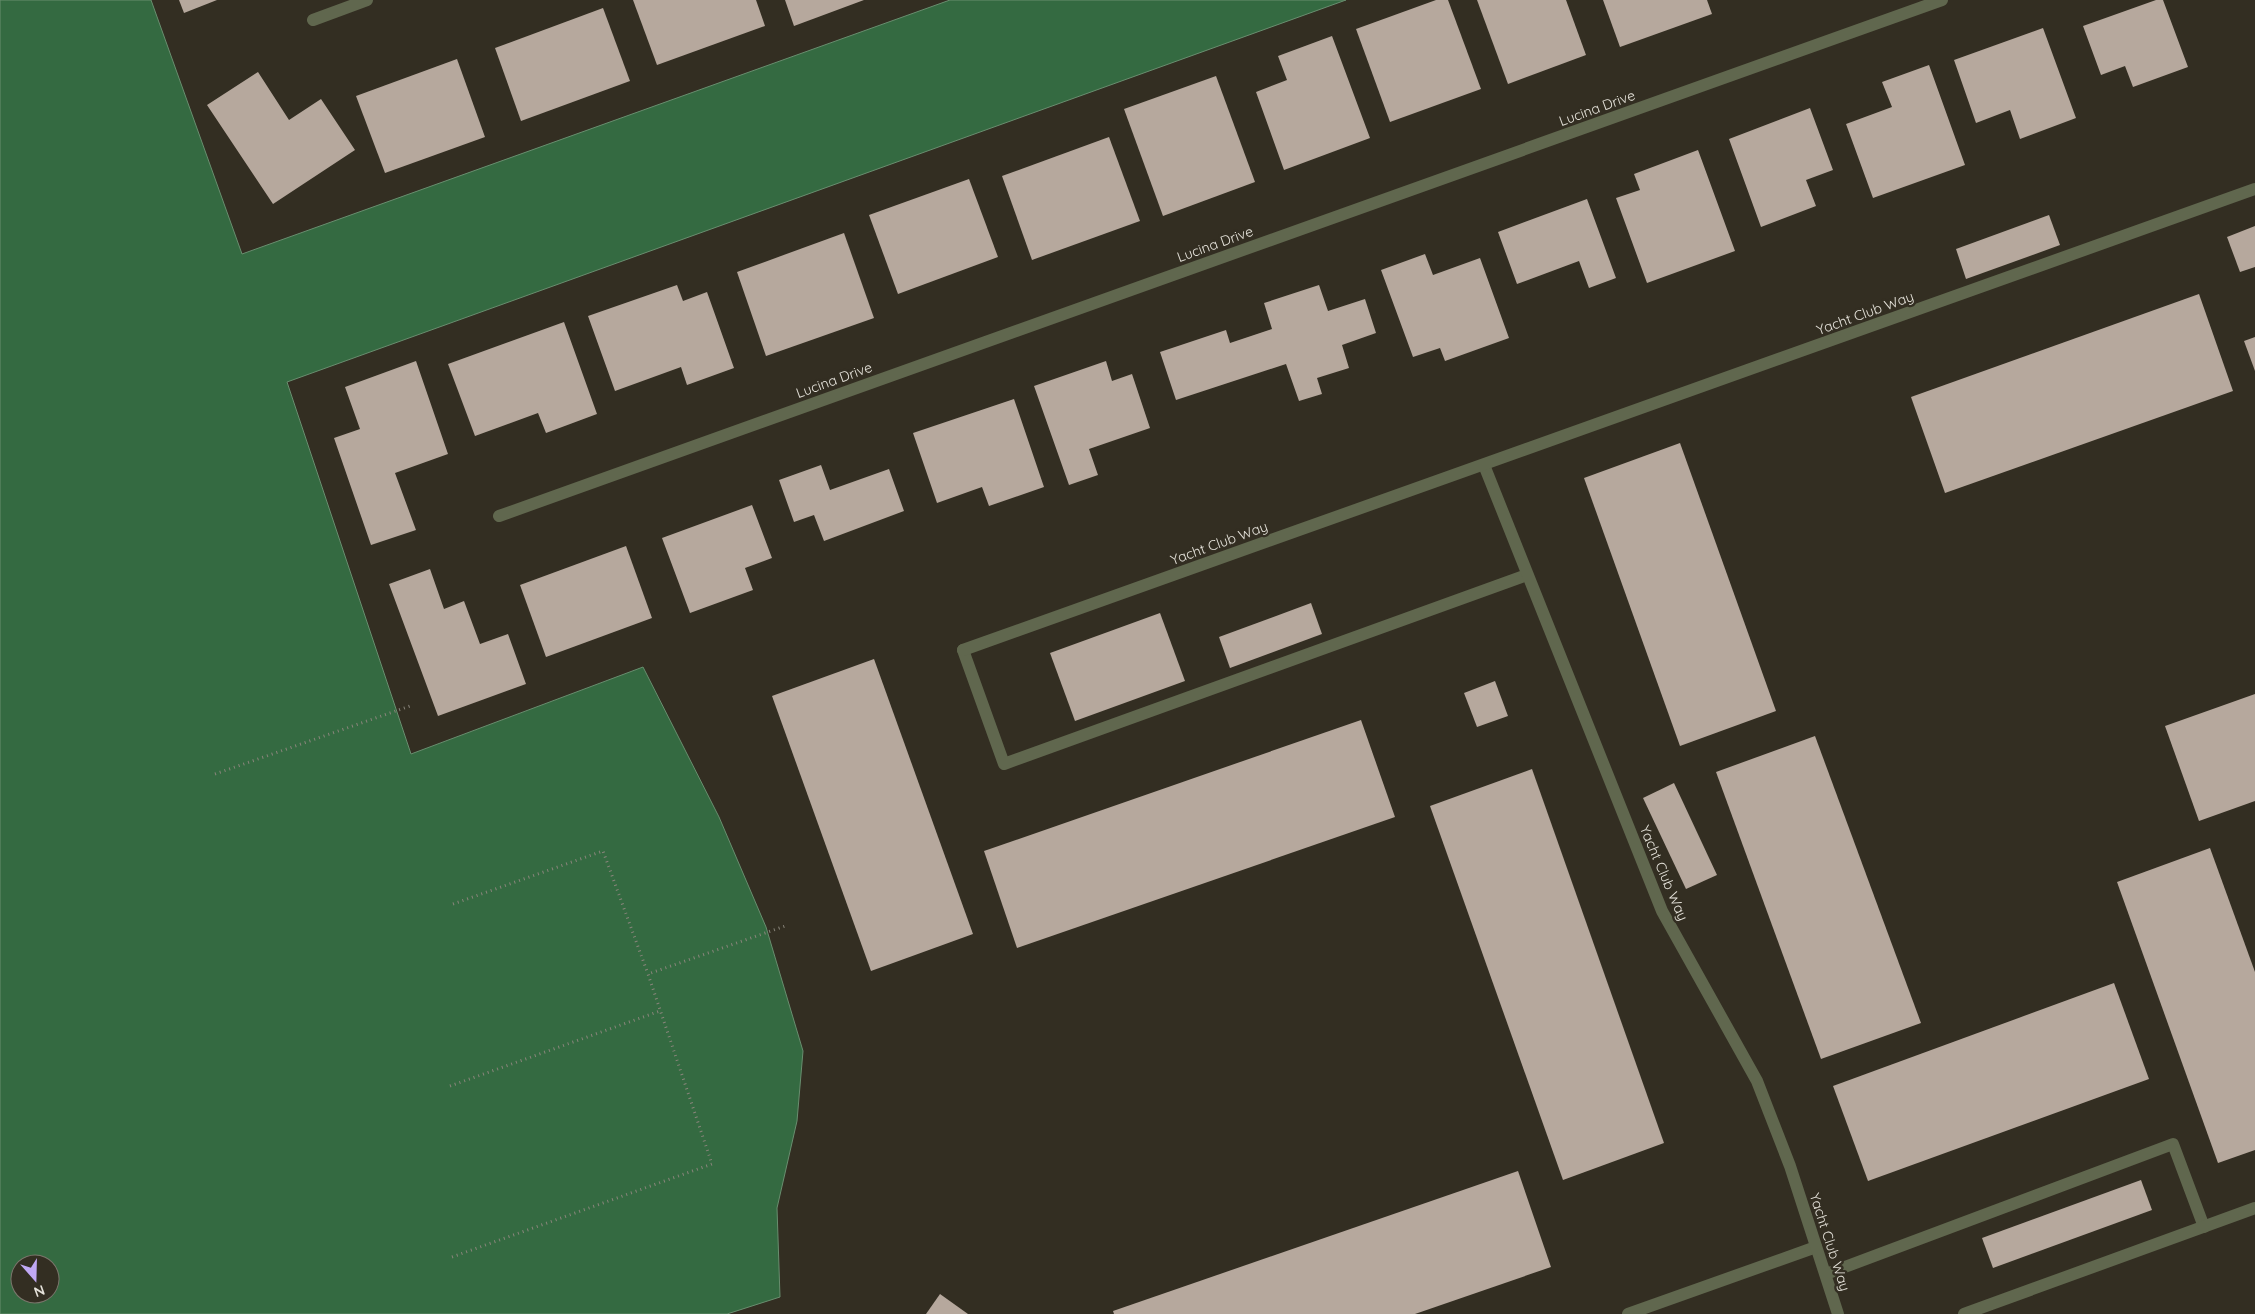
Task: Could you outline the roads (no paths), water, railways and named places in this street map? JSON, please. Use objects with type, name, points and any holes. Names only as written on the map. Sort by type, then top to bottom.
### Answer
[{"type":"street","points":[[313,20],[367,0]]},
{"type":"street","name":"Lucina Drive","points":[[498,516],[1942,0]]},
{"type":"street","name":"Yacht Club Way","points":[[1528,575],[1004,764],[963,650],[2255,189]]},
{"type":"street","name":"Yacht Club Way","points":[[1484,465],[1662,911],[1757,1081],[1790,1166],[1838,1314]]},
{"type":"street","points":[[1826,1274],[2173,1144],[2204,1226]]},
{"type":"street","points":[[1964,1314],[2255,1208]]},
{"type":"street","points":[[1628,1314],[1816,1247]]}]
